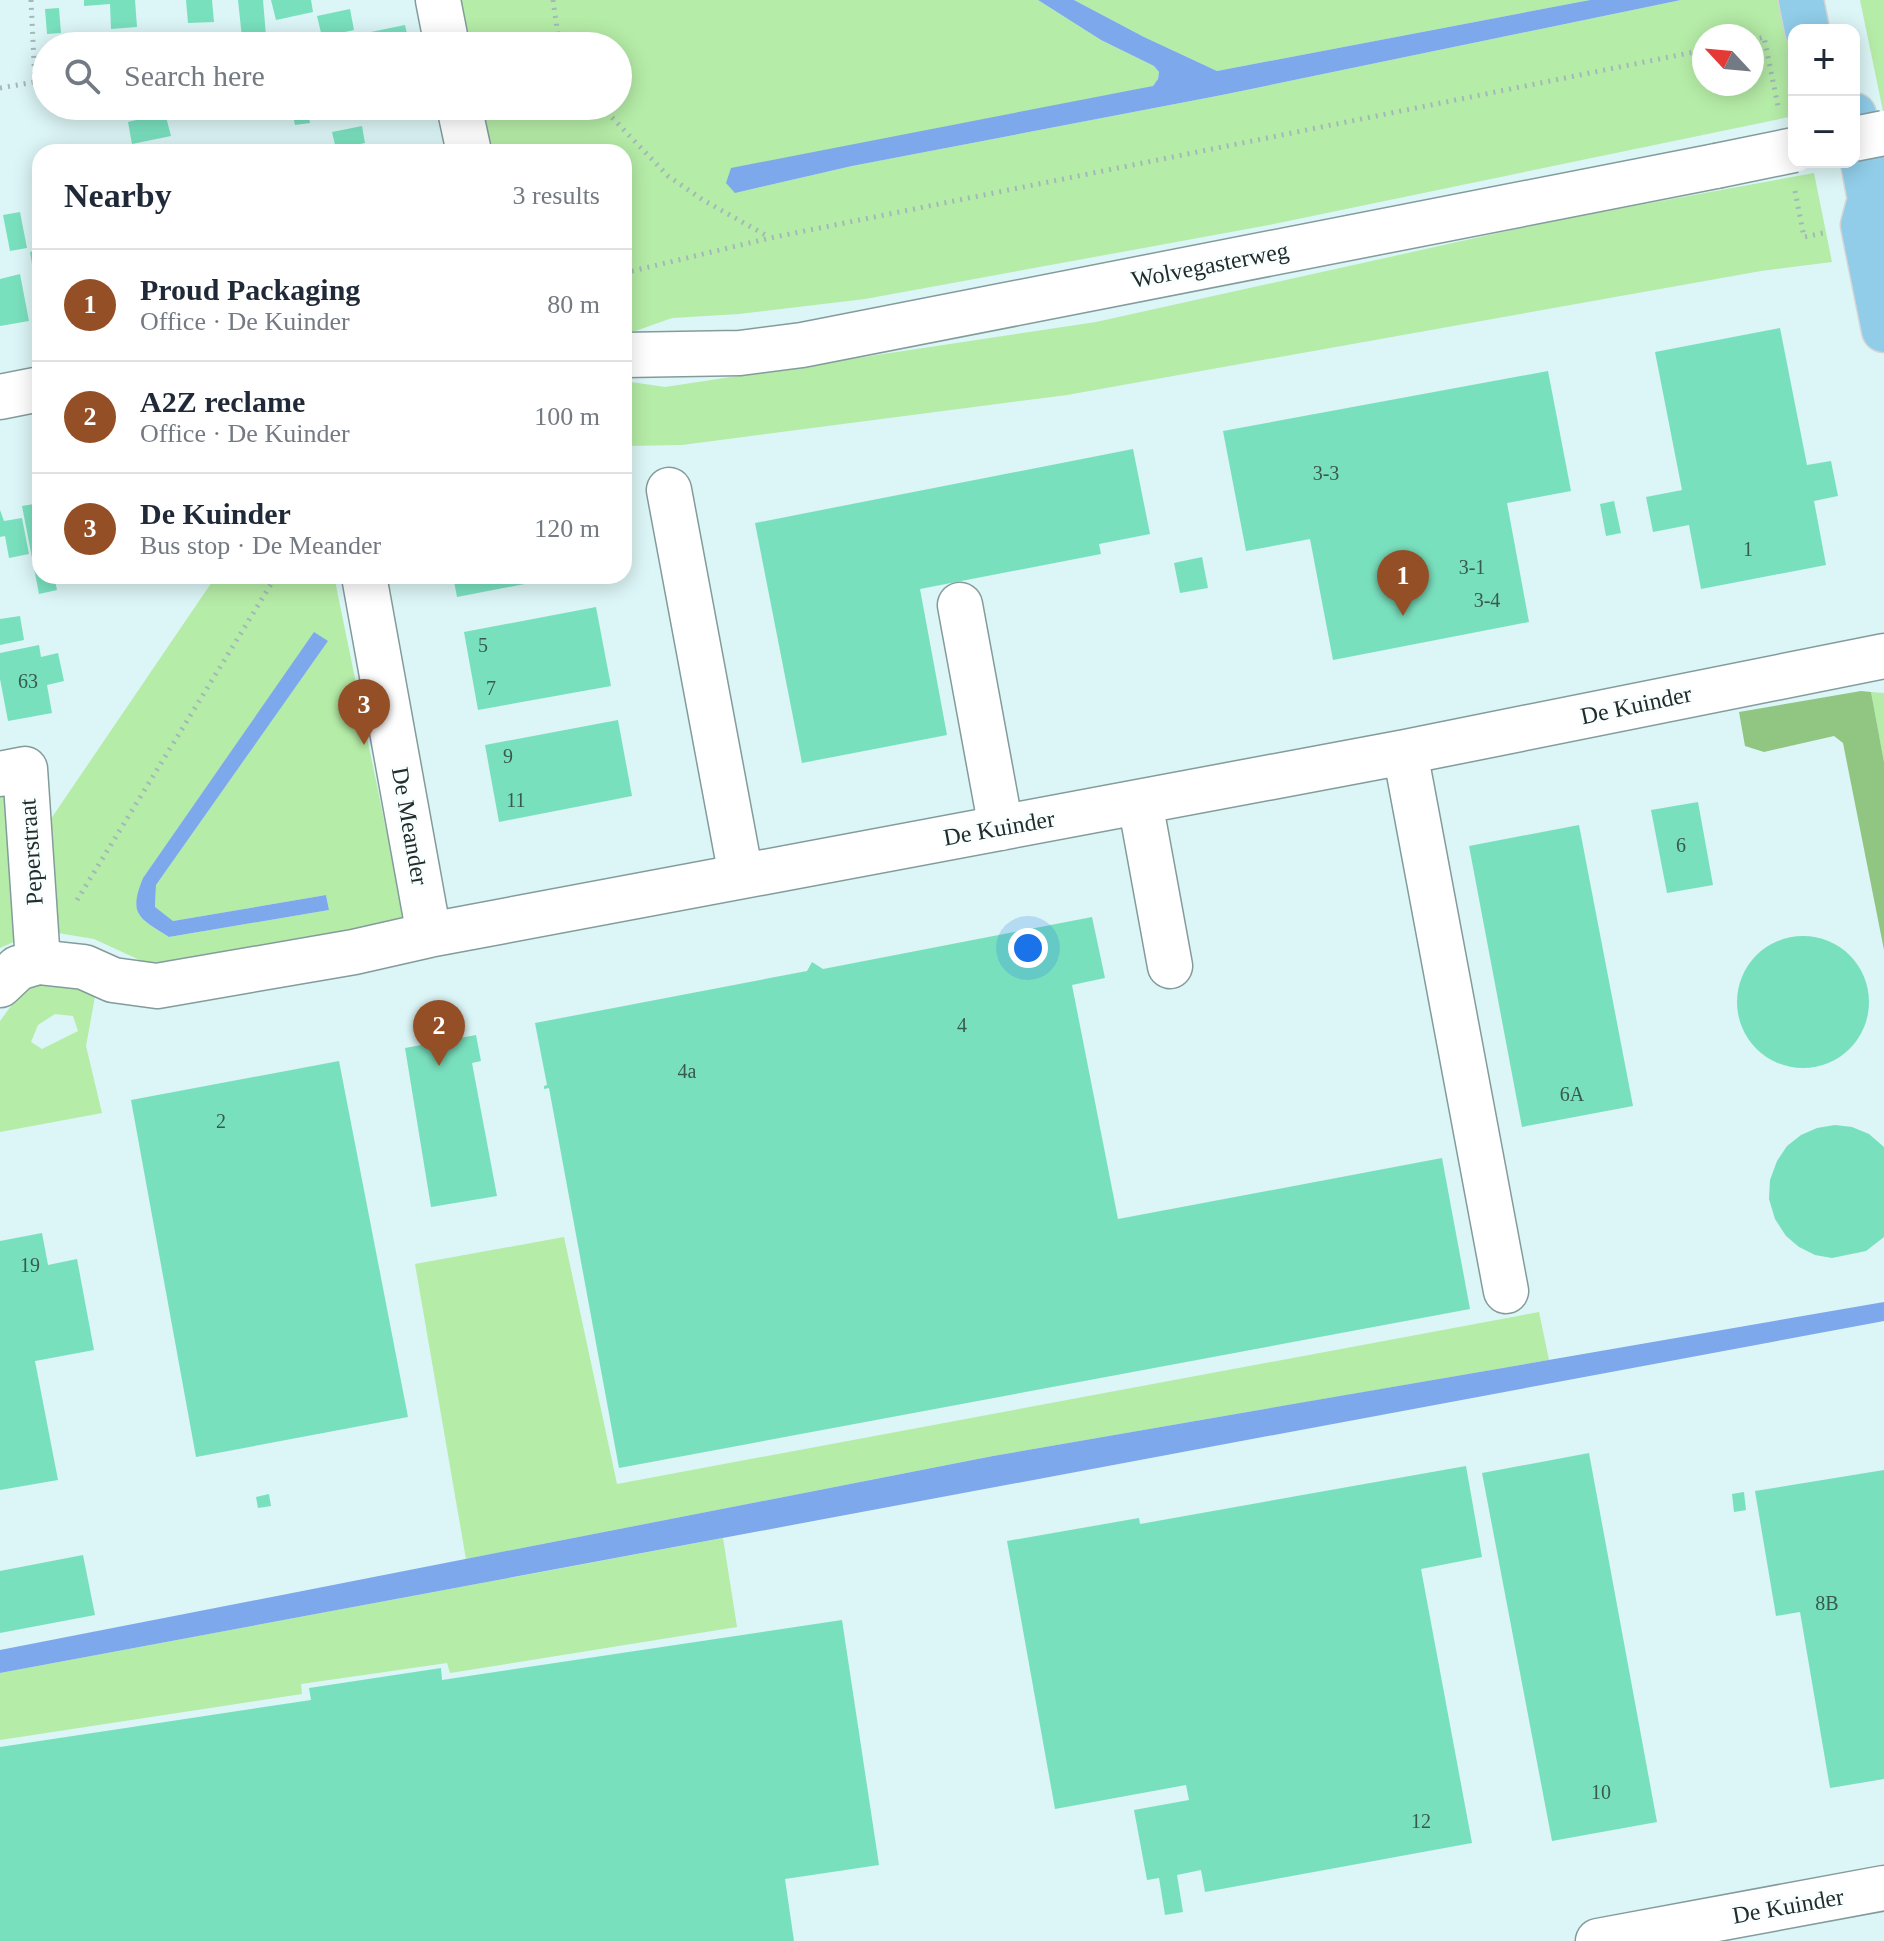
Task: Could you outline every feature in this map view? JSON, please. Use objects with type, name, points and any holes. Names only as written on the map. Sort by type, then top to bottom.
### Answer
[{"type":"main road","points":[[1801,0],[1806,24]]},
{"type":"main road","points":[[1833,0],[1837,24]]},
{"type":"main road","points":[[1860,146],[1870,199],[1873,251],[1884,330]]},
{"type":"main road","points":[[1837,168],[1846,203],[1873,251]]},
{"type":"street","points":[[438,0],[444,32]]},
{"type":"street","points":[[462,120],[467,144]]},
{"type":"street","points":[[1860,138],[1884,133]]},
{"type":"street","name":"Wolvegasterweg","points":[[632,355],[740,353],[802,345],[1788,151]]},
{"type":"street","points":[[0,397],[32,391]]},
{"type":"street","points":[[669,490],[741,876]]},
{"type":"street","name":"De Meander","points":[[365,584],[429,935]]},
{"type":"street","points":[[960,605],[1001,828]]},
{"type":"street","name":"De Kuinder","points":[[38,962],[84,967],[113,980],[157,986],[354,952],[429,935],[1405,752],[1884,656]]},
{"type":"street","points":[[1405,752],[1506,1291]]},
{"type":"street","name":"Peperstraat","points":[[0,774],[25,769],[38,962]]},
{"type":"street","points":[[1140,802],[1170,966]]},
{"type":"street","points":[[0,985],[18,968],[38,962]]},
{"type":"street","name":"De Kuinder","points":[[1598,1941],[1884,1888]]},
{"type":"path","points":[[31,0],[33,32]]},
{"type":"path","points":[[553,0],[558,32]]},
{"type":"path","points":[[632,271],[770,238],[1692,52]]},
{"type":"path","points":[[0,88],[32,83]]},
{"type":"path","points":[[614,120],[668,176],[770,238]]},
{"type":"path","points":[[71,909],[271,584]]},
{"type":"green space","points":[[454,0],[1038,0],[1101,40],[1154,66],[1159,72],[1153,86],[735,193],[852,166],[1222,95],[1681,0],[1779,0],[1788,45],[1788,117],[1269,225],[865,299],[739,314],[672,318],[632,332],[632,144],[483,144],[478,120],[632,120],[632,32],[461,32]]},
{"type":"green space","points":[[1074,0],[1590,0],[1217,71]]},
{"type":"green space","points":[[1860,0],[1884,0],[1884,111],[1883,111]]},
{"type":"green space","points":[[1814,173],[1832,262],[1761,271],[1067,395],[682,445],[632,446],[632,382],[665,387],[1096,322],[1557,220]]},
{"type":"green space","points":[[211,584],[336,584],[391,854],[429,935],[157,968],[94,939],[46,931],[42,832]],"holes":[[[314,633],[327,642],[156,885],[155,908],[173,921],[326,895],[329,910],[169,937],[143,920],[137,908],[143,878]]]},
{"type":"green space","points":[[1861,691],[1871,692],[1884,762],[1884,950],[1843,743],[1834,736],[1764,752],[1745,746],[1739,712]]},
{"type":"green space","points":[[1871,692],[1884,693],[1884,762]]},
{"type":"green space","points":[[18,783],[27,936],[0,948],[0,787]]},
{"type":"green space","points":[[53,978],[96,991],[86,1046],[102,1113],[0,1132],[0,1021],[22,991]],"holes":[[[55,1014],[73,1016],[78,1031],[42,1049],[31,1042],[38,1025]]]},
{"type":"green space","points":[[564,1237],[617,1484],[1539,1312],[1549,1360],[993,1456],[466,1559],[415,1264]]},
{"type":"green space","points":[[723,1538],[737,1627],[450,1673],[447,1663],[301,1684],[302,1694],[0,1740],[0,1673]]},
{"type":"water","points":[[1038,0],[1074,0],[1217,71],[1590,0],[1681,0],[1222,95],[852,166],[735,193],[726,183],[731,168],[1153,86],[1158,79],[1159,72],[1154,66],[1101,40]]},
{"type":"water","points":[[314,632],[328,641],[156,885],[155,907],[173,921],[326,895],[329,910],[169,937],[139,914],[137,900],[143,878]]},
{"type":"water","points":[[1884,1302],[1884,1321],[0,1673],[0,1650],[993,1456]]},
{"type":"building","points":[[84,0],[135,0],[137,27],[111,29],[110,4],[84,6]]},
{"type":"building","points":[[186,0],[212,0],[214,22],[188,23]]},
{"type":"building","points":[[238,0],[263,0],[266,32],[241,32]]},
{"type":"building","points":[[271,0],[311,0],[313,12],[276,20]]},
{"type":"building","points":[[59,8],[61,32],[47,32],[45,9]]},
{"type":"building","points":[[350,9],[354,30],[321,32],[317,16]]},
{"type":"building","points":[[405,25],[407,32],[371,32]]},
{"type":"building","points":[[167,120],[171,136],[132,144],[128,122]]},
{"type":"building","points":[[294,120],[309,120],[310,123],[295,125]]},
{"type":"building","points":[[362,126],[365,143],[335,144],[332,132]]},
{"type":"building","points":[[20,212],[27,248],[10,251],[3,215]]},
{"type":"building","points":[[20,274],[29,321],[0,326],[0,279]]},
{"type":"building","points":[[1780,328],[1807,465],[1831,461],[1838,496],[1814,501],[1826,565],[1701,589],[1689,525],[1653,532],[1646,497],[1682,490],[1655,352]]},
{"type":"building","points":[[1548,371],[1571,491],[1507,503],[1529,622],[1333,660],[1310,539],[1246,551],[1223,431]]},
{"type":"building","points":[[1133,449],[1150,534],[1099,544],[1101,554],[920,589],[947,735],[802,763],[755,523]]},
{"type":"building","points":[[1614,501],[1621,533],[1606,536],[1600,504]]},
{"type":"building","points":[[32,504],[32,558],[22,506]]},
{"type":"building","points":[[0,510],[4,521],[22,518],[29,554],[9,558],[5,536],[0,537]]},
{"type":"building","points":[[1202,557],[1208,588],[1180,593],[1174,563]]},
{"type":"building","points":[[37,584],[56,584],[57,590],[39,594]]},
{"type":"building","points":[[455,584],[525,584],[457,597]]},
{"type":"building","points":[[596,607],[611,686],[478,710],[464,632]]},
{"type":"building","points":[[20,616],[24,640],[0,645],[0,619]]},
{"type":"building","points":[[39,645],[41,657],[58,653],[64,681],[47,685],[52,713],[8,721],[0,679],[0,653]]},
{"type":"building","points":[[618,720],[632,796],[499,822],[485,745]]},
{"type":"building","points":[[1698,802],[1713,885],[1667,893],[1651,810]]},
{"type":"building","points":[[1579,825],[1633,1106],[1522,1127],[1469,846]]},
{"type":"building","points":[[1092,917],[1105,978],[1072,985],[1118,1219],[1442,1158],[1470,1309],[619,1468],[549,1088],[544,1089],[547,1085],[535,1023],[807,971],[812,962],[823,969]]},
{"type":"building","points":[[1803,936],[1828,941],[1850,955],[1864,977],[1869,1002],[1864,1027],[1850,1049],[1828,1063],[1803,1068],[1778,1063],[1756,1049],[1742,1027],[1737,1002],[1742,977],[1756,955],[1778,941]]},
{"type":"building","points":[[476,1035],[481,1061],[472,1063],[497,1196],[431,1207],[405,1048]]},
{"type":"building","points":[[339,1061],[408,1417],[196,1457],[131,1100]]},
{"type":"building","points":[[1835,1125],[1852,1127],[1869,1134],[1884,1147],[1884,1237],[1866,1251],[1832,1258],[1815,1255],[1786,1236],[1775,1219],[1769,1199],[1770,1180],[1787,1146],[1817,1128]]},
{"type":"building","points":[[42,1233],[48,1265],[77,1259],[94,1350],[35,1361],[58,1480],[0,1490],[0,1241]]},
{"type":"building","points":[[1589,1453],[1657,1822],[1552,1841],[1482,1473]]},
{"type":"building","points":[[1466,1466],[1482,1557],[1421,1569],[1472,1843],[1205,1892],[1201,1870],[1177,1875],[1183,1912],[1165,1915],[1159,1878],[1147,1880],[1134,1810],[1189,1800],[1186,1785],[1055,1809],[1007,1541],[1139,1518],[1140,1524]]},
{"type":"building","points":[[1884,1470],[1884,1779],[1830,1788],[1800,1612],[1776,1616],[1755,1491]]},
{"type":"building","points":[[1744,1492],[1746,1510],[1734,1512],[1732,1494]]},
{"type":"building","points":[[269,1494],[271,1506],[258,1508],[256,1497]]},
{"type":"building","points":[[83,1555],[95,1615],[0,1633],[0,1571]]},
{"type":"building","points":[[842,1620],[879,1865],[785,1879],[794,1941],[0,1941],[0,1747],[311,1700],[309,1688],[441,1668],[442,1680]]},
{"type":"place","name":"Proud Packaging","points":[[1403,616]]},
{"type":"place","name":"De Kuinder","points":[[364,745]]},
{"type":"place","name":"A2Z reclame","points":[[439,1066]]}]
